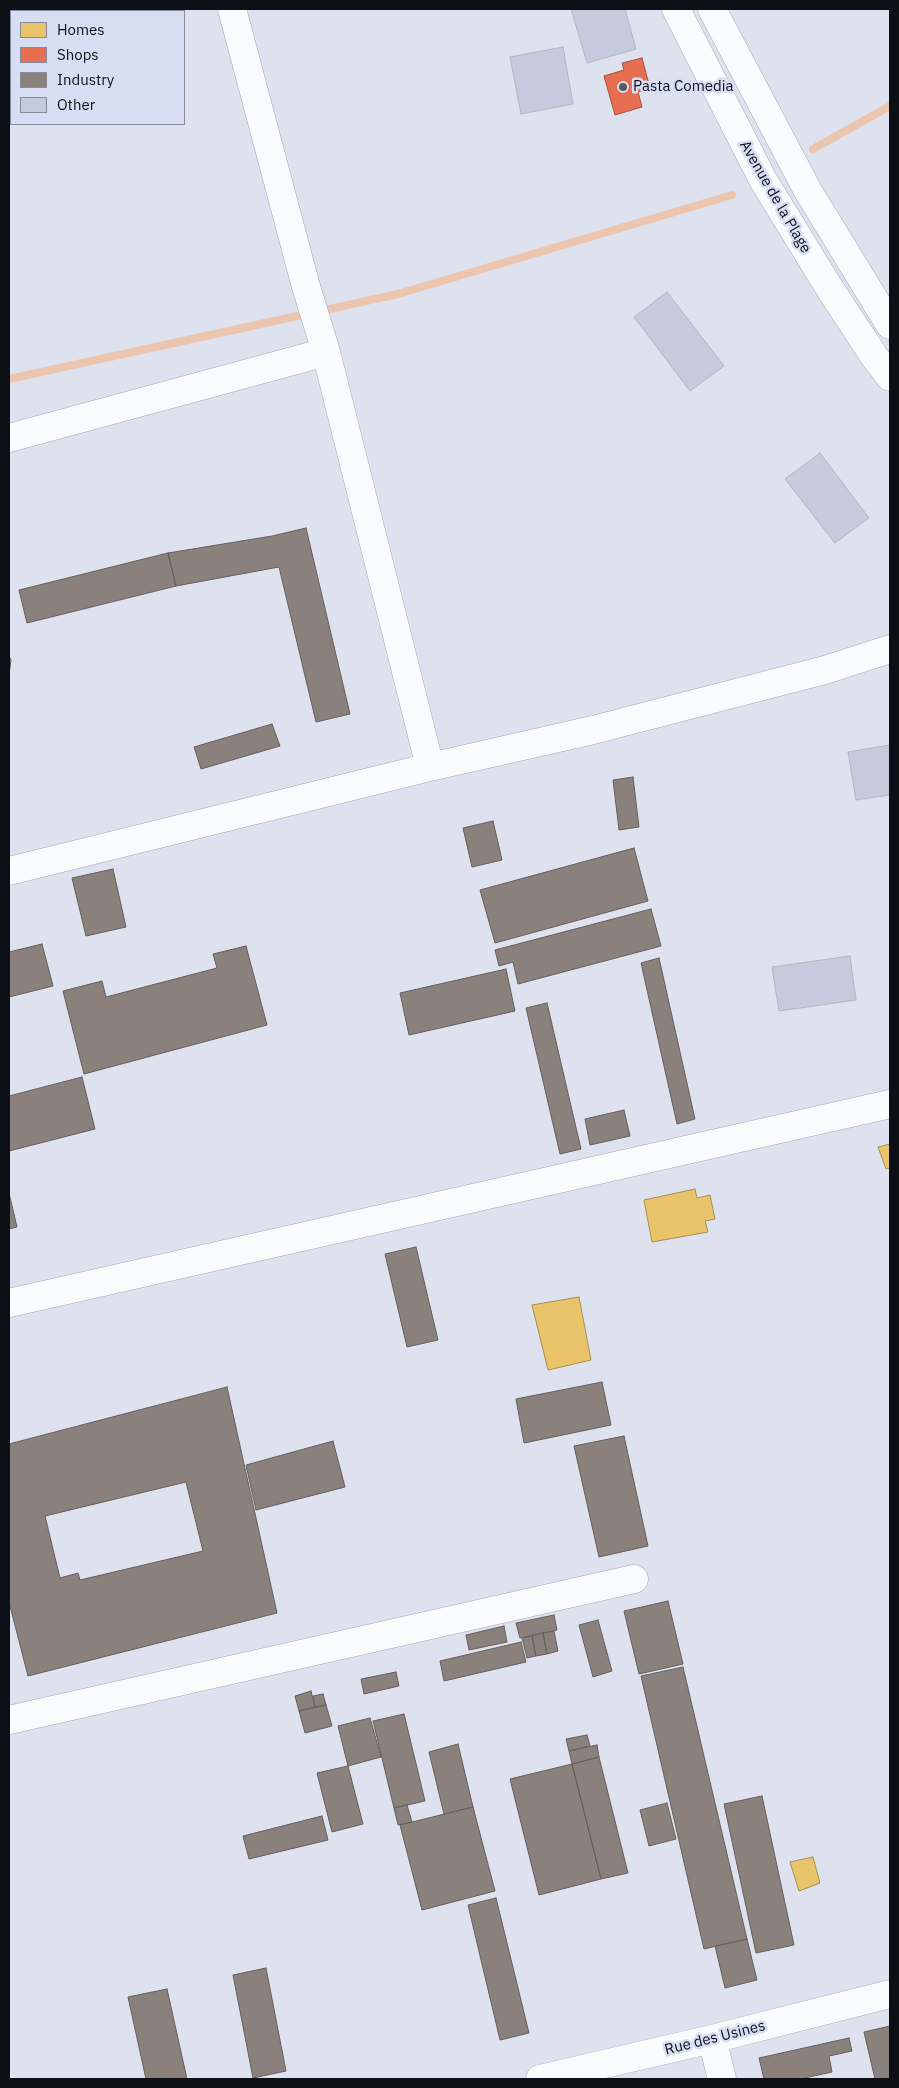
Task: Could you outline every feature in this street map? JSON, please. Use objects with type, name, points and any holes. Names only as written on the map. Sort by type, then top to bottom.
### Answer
[{"type":"street","points":[[232,9],[322,342],[430,767]]},
{"type":"street","name":"Avenue de la Plage","points":[[676,9],[763,180],[840,304],[890,377]]},
{"type":"street","points":[[712,9],[808,190],[890,325]]},
{"type":"street","points":[[9,438],[322,342]]},
{"type":"street","points":[[9,871],[430,767],[640,718],[825,670],[890,649]]},
{"type":"street","points":[[9,1303],[890,1104]]},
{"type":"street","points":[[9,1720],[634,1579]]},
{"type":"street","name":"Rue des Usines","points":[[540,2079],[712,2039],[890,1994]]},
{"type":"street","points":[[712,2039],[722,2079]]},
{"type":"building: Homes","points":[[890,1144],[890,1168],[886,1169],[878,1147]]},
{"type":"building: Homes","points":[[695,1189],[697,1198],[710,1195],[715,1219],[705,1221],[708,1232],[652,1242],[644,1200]]},
{"type":"building: Homes","points":[[579,1297],[591,1360],[548,1370],[532,1305]]},
{"type":"building: Homes","points":[[813,1857],[820,1883],[799,1891],[790,1862]]},
{"type":"building: Shops","points":[[642,58],[650,88],[638,92],[642,107],[615,115],[604,76],[624,70],[622,63]]},
{"type":"building: Industry","points":[[306,528],[350,714],[316,722],[279,567],[176,586],[168,553],[272,536]]},
{"type":"building: Industry","points":[[168,553],[176,586],[27,623],[19,590]]},
{"type":"building: Industry","points":[[9,656],[11,660],[9,674]]},
{"type":"building: Industry","points":[[272,724],[280,746],[201,769],[194,747]]},
{"type":"building: Industry","points":[[633,777],[639,827],[619,830],[613,780]]},
{"type":"building: Industry","points":[[493,821],[502,860],[472,867],[463,828]]},
{"type":"building: Industry","points":[[634,848],[648,901],[495,943],[480,890]]},
{"type":"building: Industry","points":[[113,869],[126,927],[86,936],[72,878]]},
{"type":"building: Industry","points":[[651,909],[661,946],[518,984],[513,962],[499,966],[495,950]]},
{"type":"building: Industry","points":[[42,944],[53,986],[9,997],[9,952]]},
{"type":"building: Industry","points":[[246,946],[267,1025],[84,1074],[63,991],[102,981],[106,997],[217,968],[213,954]]},
{"type":"building: Industry","points":[[659,958],[695,1119],[677,1124],[641,963]]},
{"type":"building: Industry","points":[[506,969],[515,1011],[409,1035],[400,993]]},
{"type":"building: Industry","points":[[547,1003],[581,1149],[560,1154],[526,1008]]},
{"type":"building: Industry","points":[[82,1077],[95,1129],[9,1151],[9,1096]]},
{"type":"building: Industry","points":[[624,1110],[630,1136],[590,1145],[585,1119]]},
{"type":"building: Industry","points":[[9,1193],[17,1227],[9,1229]]},
{"type":"building: Industry","points":[[416,1247],[438,1340],[407,1347],[385,1254]]},
{"type":"building: Industry","points":[[602,1382],[611,1425],[524,1443],[516,1399]]},
{"type":"building: Industry","points":[[227,1387],[277,1613],[28,1676],[9,1602],[9,1444]],"holes":[[[186,1482],[203,1551],[80,1580],[78,1573],[60,1578],[45,1516]]]},
{"type":"building: Industry","points":[[624,1436],[648,1546],[599,1557],[574,1446]]},
{"type":"building: Industry","points":[[333,1441],[345,1487],[256,1510],[246,1465]]},
{"type":"building: Industry","points":[[668,1601],[683,1664],[639,1674],[624,1611]]},
{"type":"building: Industry","points":[[554,1615],[557,1630],[520,1638],[516,1623]]},
{"type":"building: Industry","points":[[598,1620],[612,1671],[593,1677],[579,1625]]},
{"type":"building: Industry","points":[[504,1626],[507,1642],[469,1650],[466,1635]]},
{"type":"building: Industry","points":[[554,1631],[558,1651],[547,1654],[543,1633]]},
{"type":"building: Industry","points":[[543,1633],[547,1654],[536,1656],[532,1636]]},
{"type":"building: Industry","points":[[532,1636],[536,1656],[527,1658],[522,1638]]},
{"type":"building: Industry","points":[[521,1642],[526,1662],[444,1681],[440,1661]]},
{"type":"building: Industry","points":[[683,1667],[747,1939],[704,1949],[641,1676]]},
{"type":"building: Industry","points":[[396,1672],[399,1686],[364,1694],[361,1679]]},
{"type":"building: Industry","points":[[311,1691],[315,1707],[299,1711],[295,1696]]},
{"type":"building: Industry","points":[[323,1694],[326,1705],[315,1707],[313,1696]]},
{"type":"building: Industry","points":[[326,1705],[332,1726],[305,1733],[299,1711]]},
{"type":"building: Industry","points":[[404,1714],[425,1801],[394,1808],[373,1721]]},
{"type":"building: Industry","points":[[370,1718],[381,1757],[348,1766],[338,1726]]},
{"type":"building: Industry","points":[[587,1735],[590,1746],[569,1751],[566,1739]]},
{"type":"building: Industry","points":[[458,1744],[473,1807],[444,1814],[429,1752]]},
{"type":"building: Industry","points":[[597,1745],[599,1757],[572,1764],[569,1751]]},
{"type":"building: Industry","points":[[599,1757],[628,1873],[601,1879],[572,1764]]},
{"type":"building: Industry","points":[[572,1764],[601,1879],[539,1895],[510,1779]]},
{"type":"building: Industry","points":[[348,1766],[363,1824],[332,1832],[317,1773]]},
{"type":"building: Industry","points":[[762,1796],[794,1945],[756,1953],[724,1804]]},
{"type":"building: Industry","points":[[667,1803],[676,1839],[649,1846],[640,1810]]},
{"type":"building: Industry","points":[[407,1805],[412,1822],[398,1825],[394,1808]]},
{"type":"building: Industry","points":[[473,1807],[495,1891],[422,1910],[400,1825]]},
{"type":"building: Industry","points":[[322,1816],[328,1840],[249,1859],[243,1836]]},
{"type":"building: Industry","points":[[496,1898],[529,2033],[500,2040],[468,1905]]},
{"type":"building: Industry","points":[[747,1939],[757,1980],[725,1988],[715,1946]]},
{"type":"building: Industry","points":[[266,1968],[286,2071],[253,2078],[233,1975]]},
{"type":"building: Industry","points":[[167,1989],[187,2079],[146,2079],[128,1997]]},
{"type":"building: Industry","points":[[890,2026],[890,2079],[875,2079],[864,2032]]},
{"type":"building: Industry","points":[[849,2038],[852,2051],[829,2056],[832,2072],[800,2079],[764,2079],[759,2058]]},
{"type":"building: Other","points":[[9,9],[27,9],[10,10],[9,22]]},
{"type":"building: Other","points":[[36,9],[86,9],[82,10]]},
{"type":"building: Other","points":[[571,9],[625,9],[636,49],[587,63]]},
{"type":"building: Other","points":[[563,47],[573,104],[521,114],[510,57]]},
{"type":"building: Other","points":[[667,292],[724,366],[690,391],[634,317]]},
{"type":"building: Other","points":[[820,453],[869,518],[835,543],[785,479]]},
{"type":"building: Other","points":[[890,745],[890,795],[856,800],[848,752]]},
{"type":"building: Other","points":[[850,956],[856,1000],[779,1011],[772,967]]},
{"type":"waterway","points":[[813,149],[890,106]]},
{"type":"waterway","points":[[9,379],[398,294],[732,195]]},
{"type":"place","name":"Pasta Comedia","points":[[623,87]]}]
